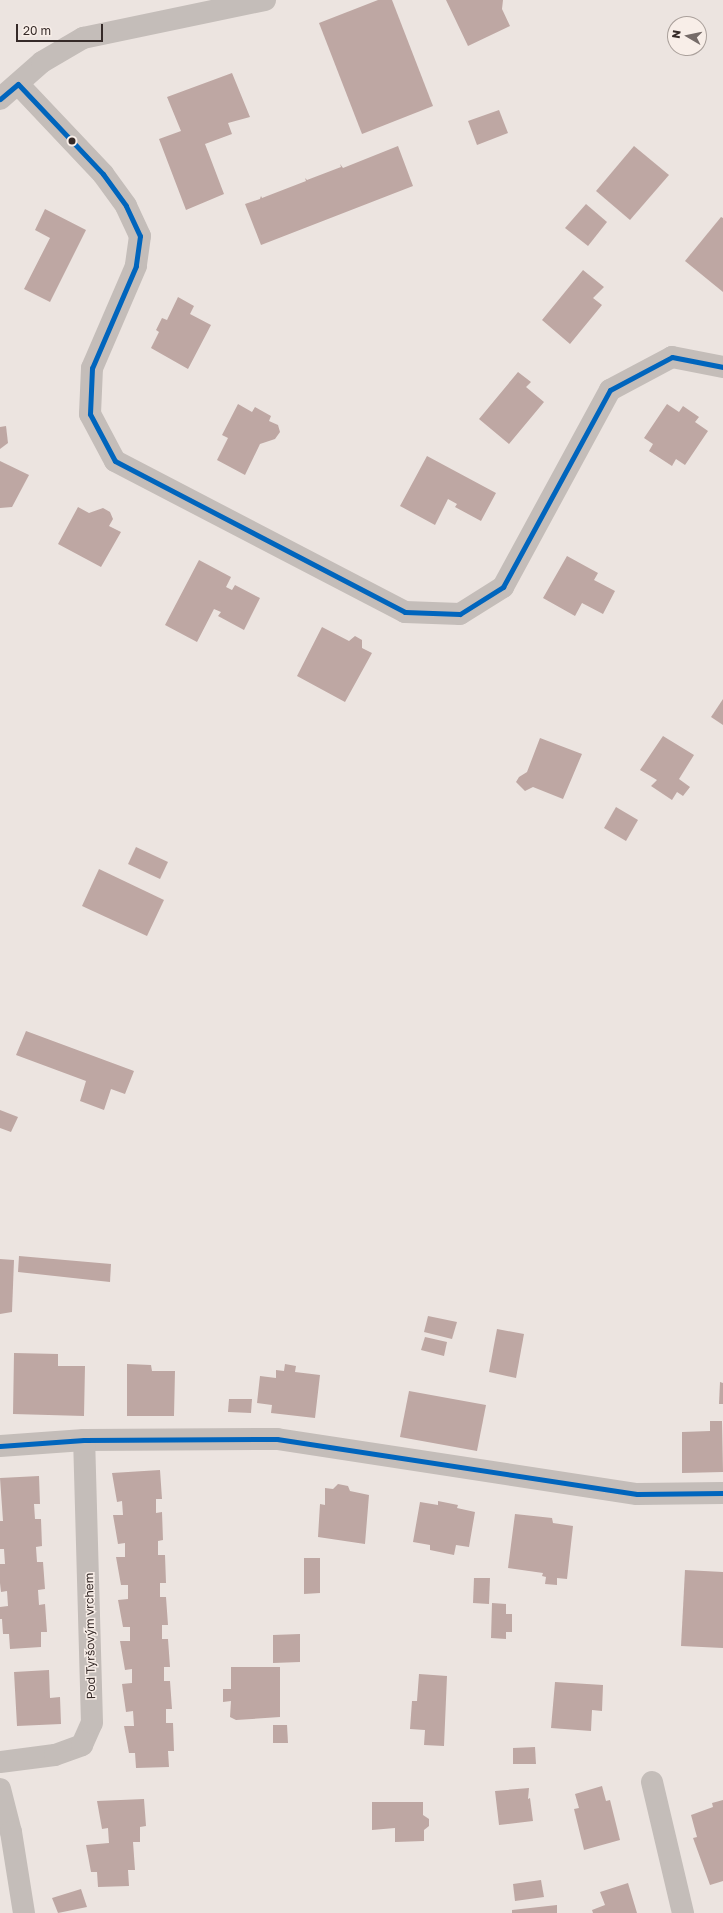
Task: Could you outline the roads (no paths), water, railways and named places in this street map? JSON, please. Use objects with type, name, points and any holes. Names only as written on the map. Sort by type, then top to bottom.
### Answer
[{"type":"street","points":[[0,99],[42,62],[83,38],[265,0]]},
{"type":"street","points":[[18,84],[103,174],[126,206],[140,236],[136,266],[92,368],[90,414],[115,461],[405,612],[460,614],[504,587],[610,390],[672,357],[723,367]]},
{"type":"street","points":[[0,1446],[84,1440],[277,1439],[637,1494],[723,1493]]},
{"type":"street","name":"Pod Tyršovým vrchem","points":[[0,1762],[55,1756],[82,1745],[92,1723],[84,1440]]},
{"type":"street","points":[[652,1782],[683,1913]]},
{"type":"street","points":[[0,1789],[11,1832],[24,1913]]}]
